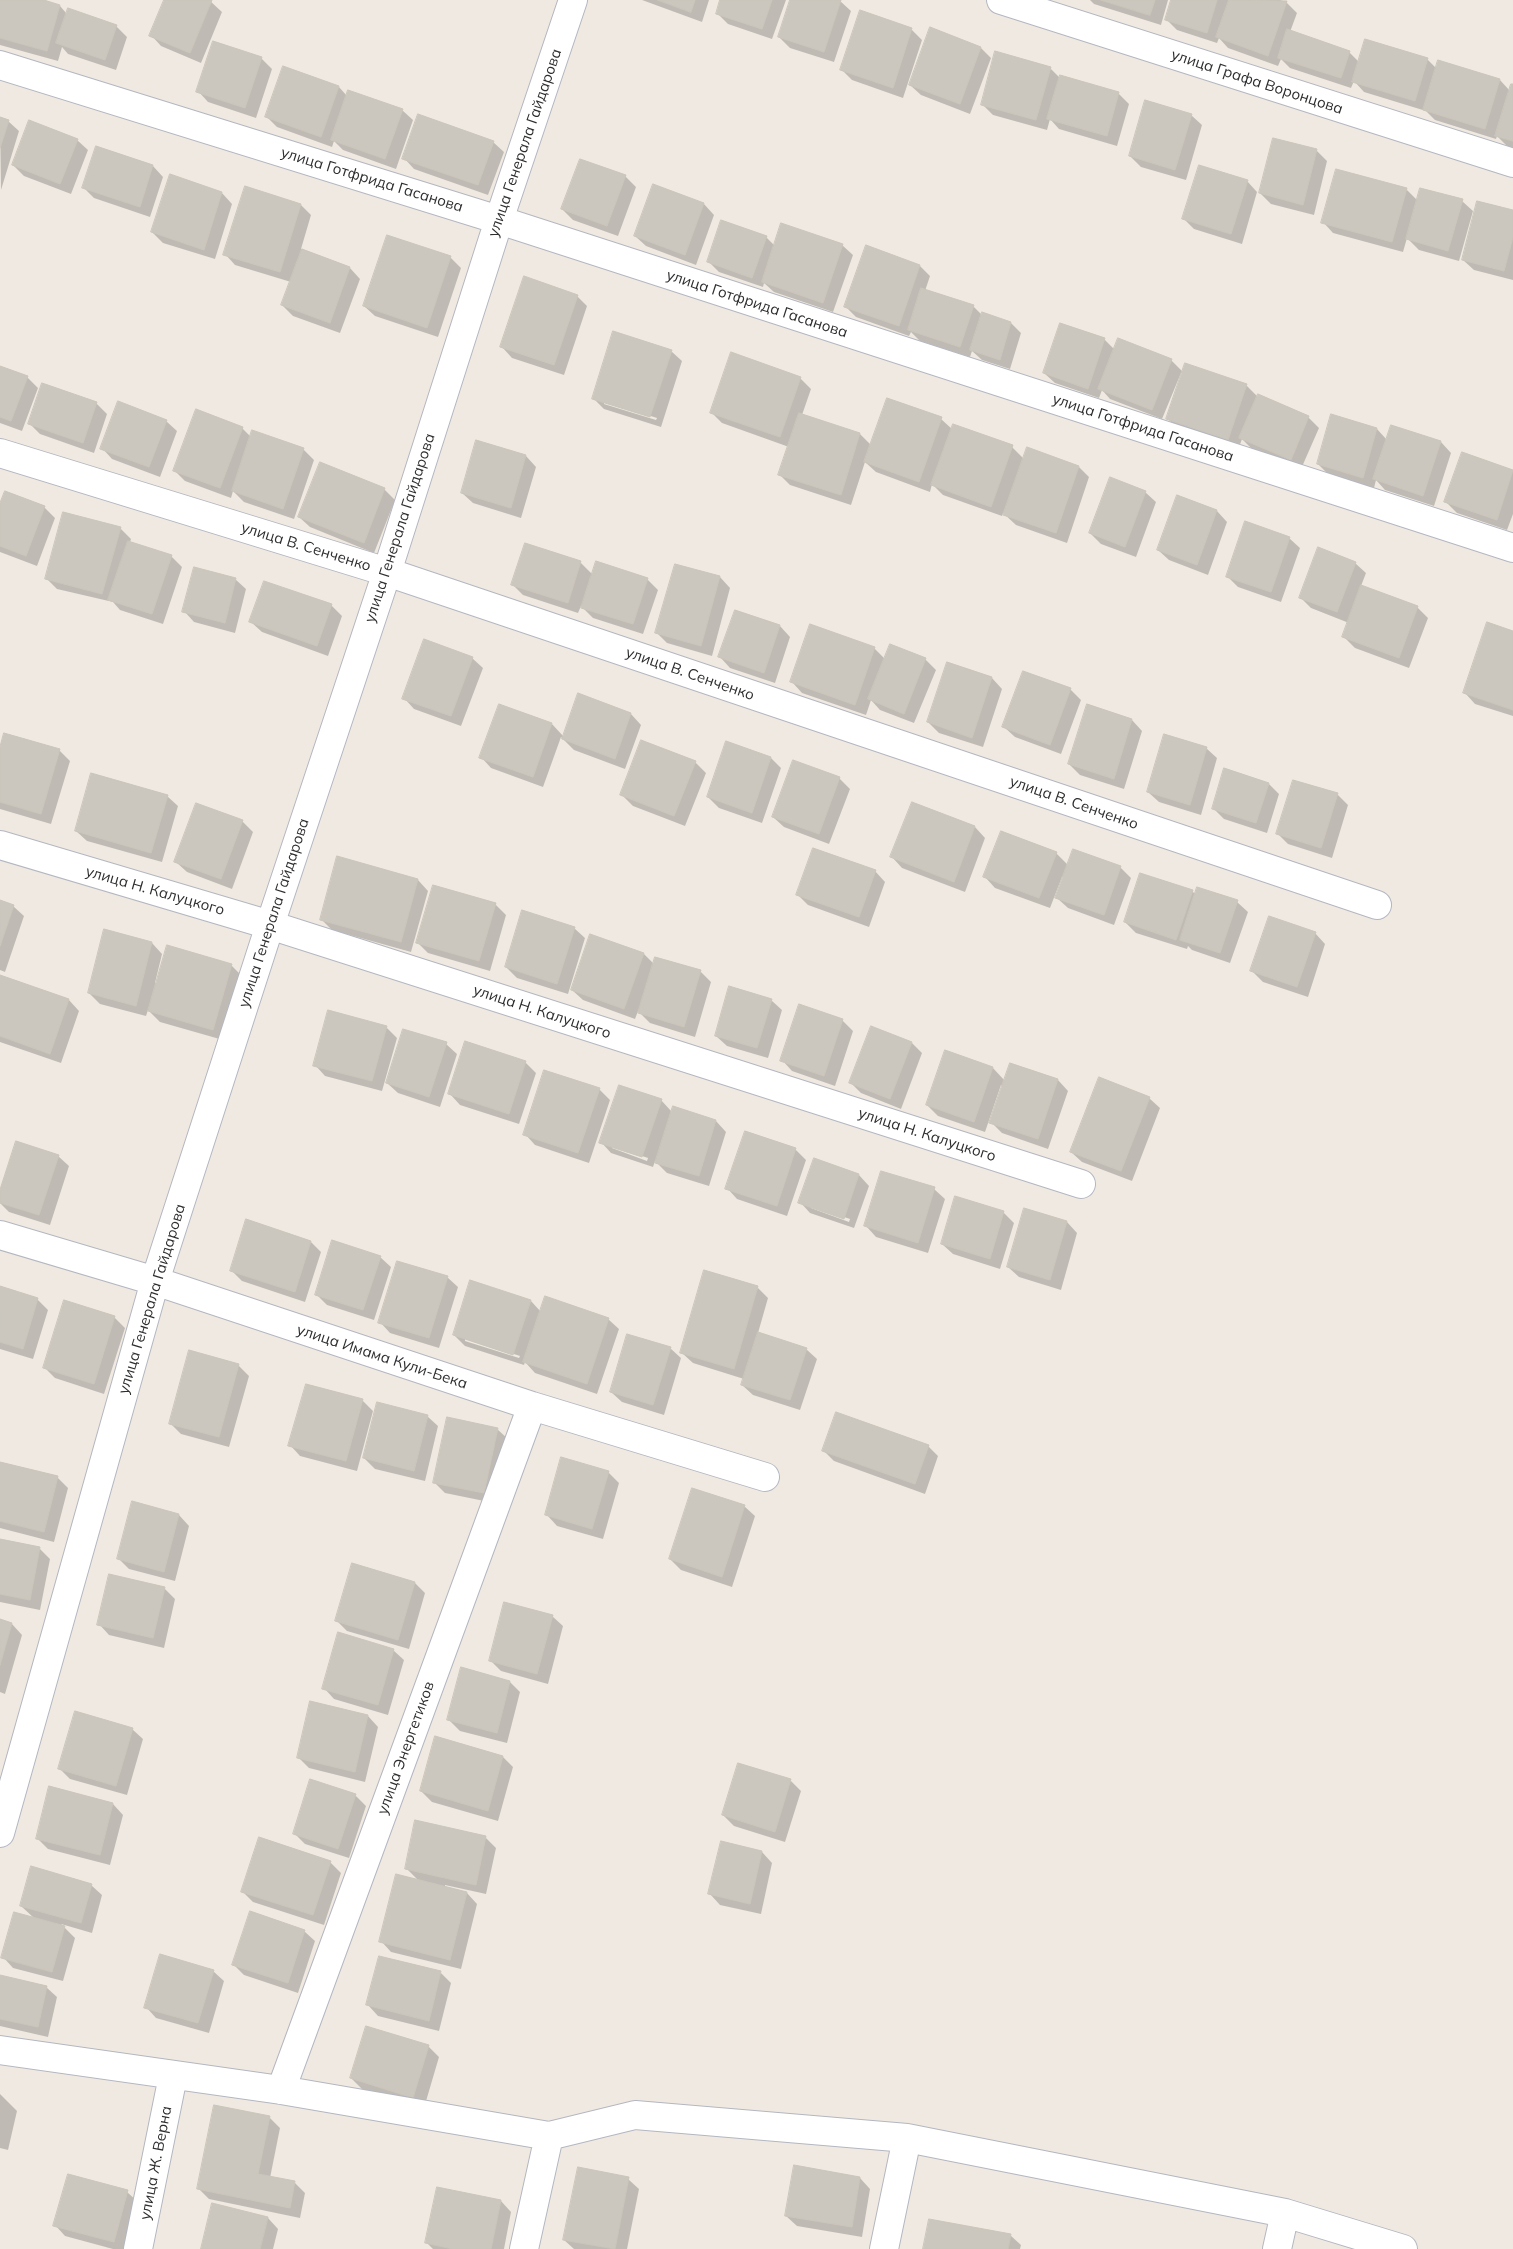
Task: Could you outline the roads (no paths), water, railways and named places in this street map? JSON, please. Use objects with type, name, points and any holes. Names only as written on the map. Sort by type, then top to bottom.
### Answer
[{"type":"street","name":"улица Генерала Гайдарова","points":[[0,1833],[155,1281],[387,572],[499,220],[573,0]]},
{"type":"street","name":"улица Графа Воронцова","points":[[1001,0],[1513,163]]},
{"type":"street","name":"улица Готфрида Гасанова","points":[[0,65],[499,220],[1513,548]]},
{"type":"street","name":"улица В. Сенченко","points":[[0,452],[387,572],[1377,906]]},
{"type":"street","name":"улица Н. Калуцкого","points":[[0,845],[270,925],[1081,1184]]},
{"type":"street","name":"улица Имама Кули-Бека","points":[[0,1235],[155,1281],[532,1406],[765,1477]]},
{"type":"street","name":"улица Энергетиков","points":[[280,2090],[532,1406]]},
{"type":"street","points":[[0,2050],[280,2090],[549,2136],[635,2115],[907,2138],[1285,2213],[1403,2249]]},
{"type":"street","name":"улица Ж. Верна","points":[[138,2249],[173,2076]]},
{"type":"street","points":[[524,2249],[549,2136]]},
{"type":"street","points":[[884,2249],[907,2138]]},
{"type":"street","points":[[1277,2249],[1285,2213]]}]
